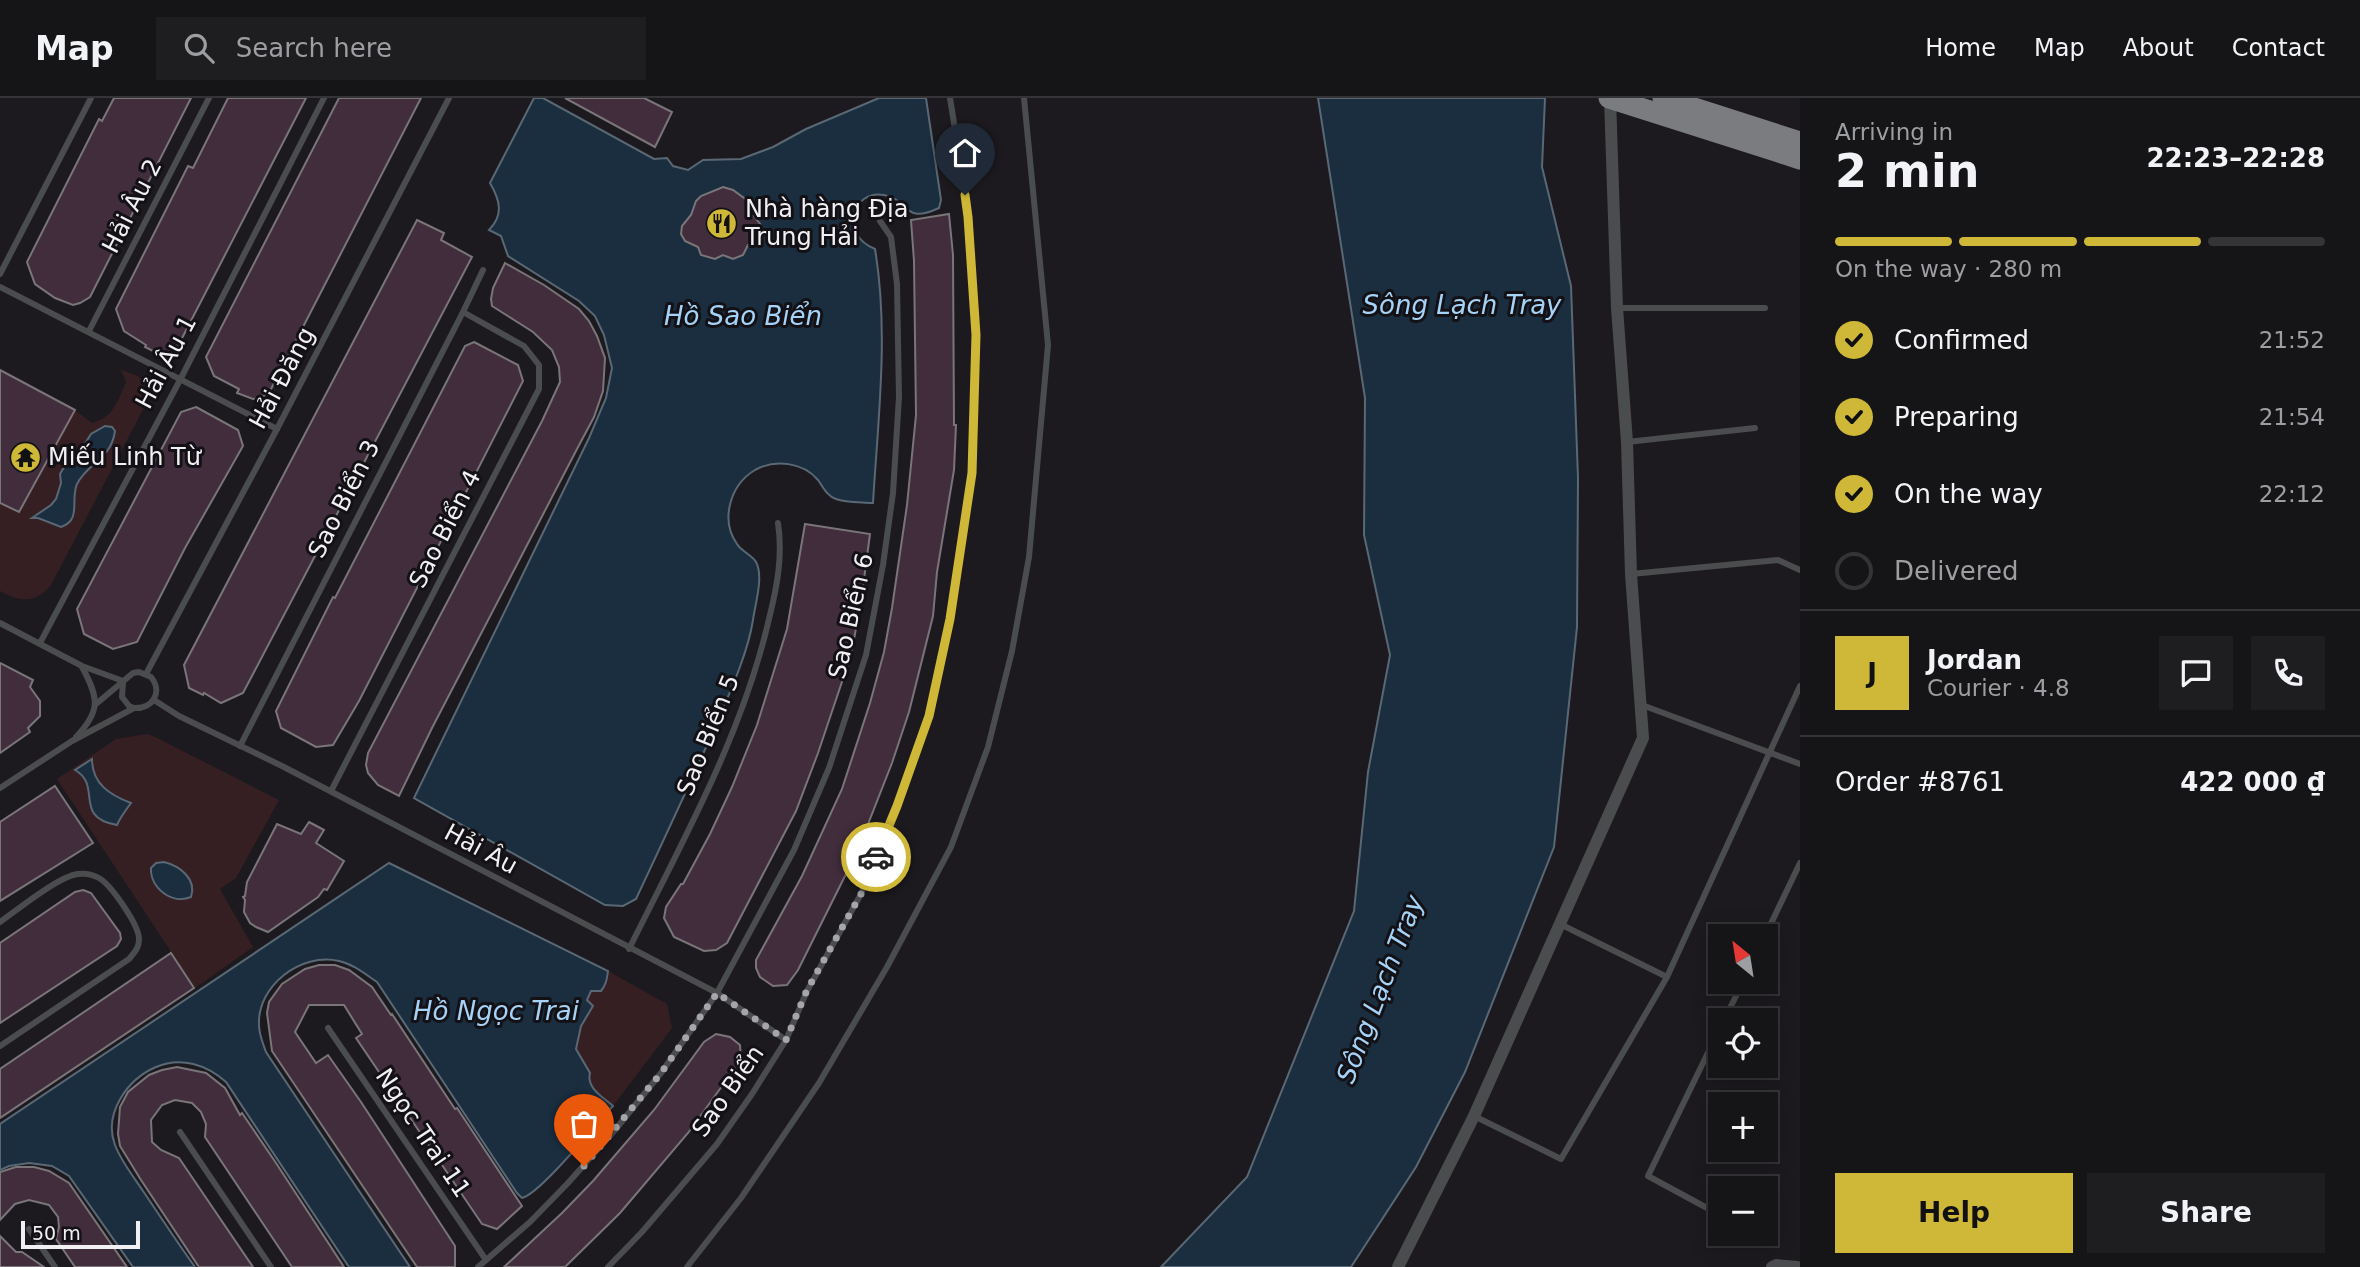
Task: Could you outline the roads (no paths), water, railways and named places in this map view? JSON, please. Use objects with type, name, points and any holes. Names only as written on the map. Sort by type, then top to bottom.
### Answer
[{"type":"main road","points":[[1609,98],[1792,148]]},
{"type":"main road","points":[[1663,98],[1792,148]]},
{"type":"street","points":[[1398,1267],[1474,1115],[1643,738],[1631,574],[1609,98]]},
{"type":"street","points":[[1772,1267],[1794,1266]]},
{"type":"lane","points":[[0,274],[91,98]]},
{"type":"lane","name":"Hải Âu 2","points":[[89,331],[209,98]]},
{"type":"lane","name":"Hải Âu 1","points":[[40,643],[180,380],[324,98]]},
{"type":"lane","name":"Hải Đăng","points":[[146,674],[449,98]]},
{"type":"lane","name":"Sao Biển","points":[[608,1267],[642,1232],[717,1144],[786,1040],[807,990],[861,894],[897,806],[929,716],[950,619],[972,473],[976,335],[968,217],[950,98]]},
{"type":"lane","points":[[687,1267],[741,1198],[833,1060],[887,967],[951,847],[988,747],[1012,651],[1029,557],[1048,345],[1024,98]]},
{"type":"lane","name":"Sao Biển 6","points":[[478,1267],[530,1222],[600,1148],[661,1073],[717,993],[794,850],[829,768],[866,655],[889,523],[899,397],[897,284],[891,237],[880,221]]},
{"type":"lane","name":"Sao Biển 3","points":[[240,746],[483,270]]},
{"type":"lane","points":[[0,287],[277,429]]},
{"type":"lane","points":[[1617,309],[1765,308]]},
{"type":"lane","name":"Sao Biển 4","points":[[331,791],[538,389],[539,365],[524,346],[463,312]]},
{"type":"lane","points":[[1627,442],[1755,428]]},
{"type":"lane","name":"Sao Biển 5","points":[[629,948],[714,778],[751,685],[776,587],[781,544],[778,523]]},
{"type":"lane","points":[[1631,574],[1778,560],[1800,570]]},
{"type":"lane","points":[[0,623],[82,666],[123,681]]},
{"type":"lane","points":[[72,741],[90,723],[96,704],[93,687],[82,666]]},
{"type":"lane","points":[[0,788],[72,741],[135,708],[146,707],[157,694],[155,682],[146,674],[133,673],[96,704]]},
{"type":"lane","points":[[123,681],[122,697],[129,706],[135,708]]},
{"type":"lane","points":[[1474,1115],[1561,1159],[1667,977],[1800,686]]},
{"type":"lane","name":"Hải Âu","points":[[154,700],[179,716],[331,791],[717,993],[786,1040]]},
{"type":"lane","points":[[1640,704],[1800,764]]},
{"type":"lane","points":[[1771,924],[1800,863]]},
{"type":"lane","points":[[0,922],[61,880],[73,874],[91,874],[107,884],[135,926],[139,940],[138,947],[129,959],[0,1046]]},
{"type":"lane","points":[[1560,924],[1667,977]]},
{"type":"lane","name":"Ngọc Trai 11","points":[[328,1028],[486,1260]]},
{"type":"lane","points":[[1708,1053],[1648,1176],[1708,1208]]},
{"type":"lane","points":[[180,1132],[271,1267]]},
{"type":"lane","points":[[29,1229],[55,1267]]},
{"type":"water","name":"Hồ Sao Biển","points":[[534,98],[543,98],[654,159],[667,158],[673,166],[688,170],[703,160],[741,159],[773,147],[806,129],[879,98],[926,98],[941,200],[939,208],[919,214],[912,213],[893,198],[884,195],[873,195],[858,205],[853,224],[863,242],[875,249],[881,312],[881,376],[873,503],[833,498],[812,474],[788,464],[771,464],[755,470],[739,485],[730,504],[729,524],[737,544],[752,557],[758,568],[759,583],[751,632],[718,720],[636,899],[623,906],[605,905],[414,798],[589,438],[606,398],[612,368],[604,335],[595,316],[579,301],[508,256],[501,236],[489,230],[499,213],[496,195],[490,183]]},
{"type":"water","name":"Sông Lạch Tray","points":[[1318,98],[1545,98],[1542,167],[1571,286],[1578,478],[1577,627],[1554,847],[1465,1072],[1416,1167],[1351,1267],[1161,1267],[1247,1177],[1354,911],[1368,772],[1390,655],[1364,535],[1365,398]]},
{"type":"water","points":[[105,426],[112,427],[115,431],[113,441],[77,484],[71,520],[61,527],[32,518],[56,499],[61,483],[60,474],[67,462],[79,453],[91,434]]},
{"type":"water","points":[[92,759],[99,782],[116,796],[131,803],[117,825],[103,821],[95,815],[91,808],[87,784],[75,770]]},
{"type":"water","points":[[164,862],[186,874],[192,884],[191,897],[177,899],[158,888],[151,868],[156,863]]},
{"type":"water","name":"Hồ Ngọc Trai","points":[[389,863],[608,971],[603,989],[591,991],[587,1000],[593,1006],[581,1026],[576,1049],[590,1073],[593,1088],[613,1106],[554,1172],[530,1194],[522,1198],[517,1193],[377,982],[349,964],[325,960],[296,967],[273,985],[260,1011],[260,1036],[266,1052],[410,1267],[349,1267],[226,1082],[211,1071],[193,1064],[165,1064],[146,1072],[136,1080],[115,1109],[112,1133],[124,1163],[195,1267],[133,1267],[69,1176],[52,1166],[29,1163],[0,1170],[0,1124]]},
{"type":"place","name":"Nhà hàng Địa Trung Hải","points":[[722,223]]},
{"type":"place","name":"Miếu Linh Từ","points":[[25,457]]}]
